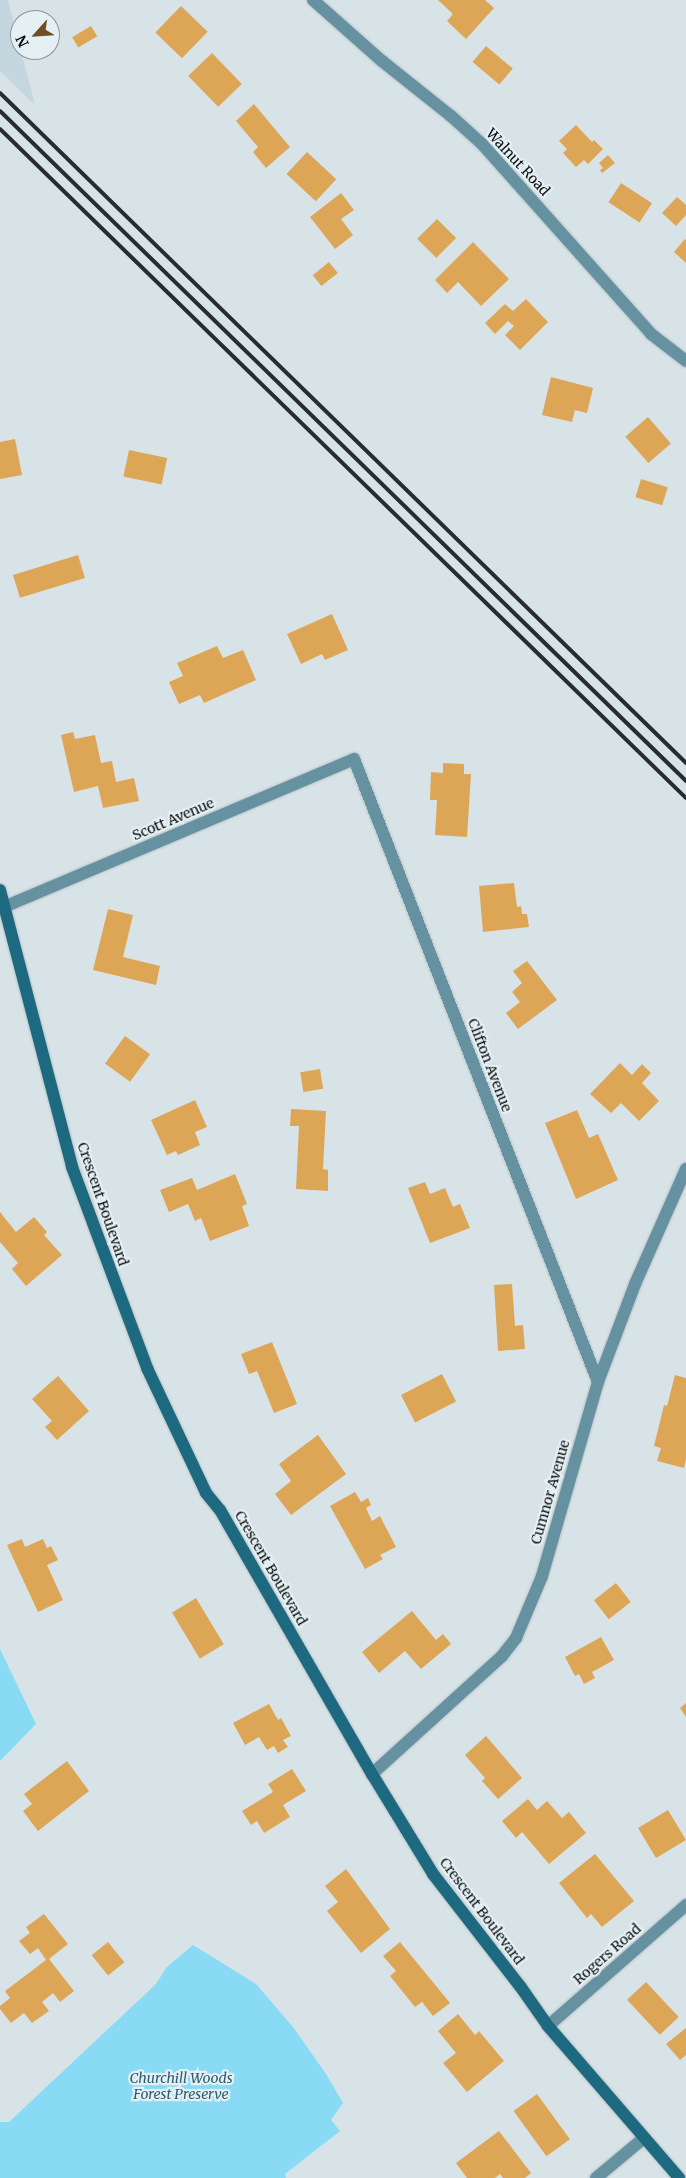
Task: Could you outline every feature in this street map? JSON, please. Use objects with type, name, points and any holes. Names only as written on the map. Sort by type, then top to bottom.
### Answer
[{"type":"street","name":"Walnut Road","points":[[313,0],[382,61],[451,116],[482,144],[514,177],[645,327],[686,361]]},
{"type":"street","name":"Scott Avenue","points":[[4,907],[354,758]]},
{"type":"street","name":"Clifton Avenue","points":[[354,758],[598,1382]]},
{"type":"street","name":"Crescent Boulevard","points":[[0,890],[72,1167],[147,1368],[206,1493],[220,1510],[372,1774],[433,1874],[548,2026],[679,2178]]},
{"type":"street","name":"Cumnor Avenue","points":[[372,1774],[502,1656],[516,1638],[542,1576],[598,1382],[635,1284],[686,1169]]},
{"type":"street","name":"Rogers Road","points":[[548,2026],[686,1905]]},
{"type":"street","points":[[596,2178],[644,2138]]},
{"type":"shaded area","points":[[0,0],[8,0],[11,10],[10,60],[23,60],[35,105],[0,71]]},
{"type":"green space","points":[[0,1649],[36,1724],[0,1761]]},
{"type":"green space","name":"Churchill Woods Forest Preserve","points":[[193,1945],[256,1984],[293,2027],[326,2074],[343,2103],[331,2120],[340,2131],[285,2174],[286,2178],[0,2178],[0,2122],[9,2122],[156,1984],[166,1968]]},
{"type":"building","points":[[438,0],[485,0],[494,8],[466,39],[447,21],[453,14]]},
{"type":"building","points":[[181,6],[208,32],[182,58],[155,33]]},
{"type":"building","points":[[91,26],[97,36],[78,48],[72,37]]},
{"type":"building","points":[[486,46],[513,68],[499,85],[473,62]]},
{"type":"building","points":[[212,53],[242,84],[218,107],[188,76]]},
{"type":"building","points":[[254,104],[290,147],[266,168],[253,152],[258,147],[236,121]]},
{"type":"building","points":[[576,125],[592,142],[594,140],[603,149],[588,164],[584,160],[576,167],[563,153],[567,149],[559,141]]},
{"type":"building","points":[[307,152],[336,179],[316,201],[287,174]]},
{"type":"building","points":[[608,155],[615,163],[602,173],[600,170],[603,168],[599,163]]},
{"type":"building","points":[[621,183],[652,203],[640,222],[608,202]]},
{"type":"building","points":[[341,193],[354,210],[341,219],[353,235],[335,249],[310,217]]},
{"type":"building","points":[[677,197],[686,205],[686,215],[676,226],[662,213]]},
{"type":"building","points":[[437,219],[456,238],[436,258],[417,239]]},
{"type":"building","points":[[686,240],[686,263],[674,252]]},
{"type":"building","points":[[473,242],[509,279],[481,306],[458,282],[447,293],[435,280]]},
{"type":"building","points":[[329,262],[338,273],[321,286],[313,275]]},
{"type":"building","points":[[526,299],[548,322],[520,350],[505,335],[514,326],[508,321],[495,334],[485,323],[505,304],[513,311]]},
{"type":"building","points":[[551,377],[593,388],[587,413],[575,410],[572,422],[542,415]]},
{"type":"building","points":[[648,417],[671,443],[648,463],[625,437]]},
{"type":"building","points":[[15,439],[22,475],[0,479],[0,442]]},
{"type":"building","points":[[129,450],[167,458],[162,485],[123,476]]},
{"type":"building","points":[[641,479],[668,487],[662,505],[635,497]]},
{"type":"building","points":[[78,555],[85,578],[20,598],[13,575]]},
{"type":"building","points":[[332,614],[348,650],[325,660],[322,654],[301,664],[287,634]]},
{"type":"building","points":[[217,646],[223,658],[243,650],[256,680],[204,703],[200,695],[179,704],[169,682],[183,676],[177,663]]},
{"type":"building","points":[[73,732],[75,739],[95,735],[101,763],[112,761],[116,782],[134,778],[139,801],[103,808],[98,786],[74,792],[61,735]]},
{"type":"building","points":[[443,763],[464,764],[464,774],[471,774],[467,837],[435,835],[437,800],[430,800],[431,772],[443,773]]},
{"type":"building","points":[[514,883],[517,907],[521,906],[522,914],[527,914],[529,927],[483,932],[479,886]]},
{"type":"building","points":[[108,909],[133,915],[123,957],[160,966],[156,985],[93,970]]},
{"type":"building","points":[[527,961],[557,1000],[518,1029],[506,1013],[520,1002],[512,992],[522,983],[513,971]]},
{"type":"building","points":[[125,1036],[150,1054],[130,1082],[105,1064]]},
{"type":"building","points":[[620,1063],[632,1075],[642,1064],[651,1073],[642,1083],[659,1101],[639,1121],[621,1103],[611,1113],[590,1094]]},
{"type":"building","points":[[320,1069],[323,1089],[303,1092],[300,1072]]},
{"type":"building","points":[[195,1100],[207,1127],[195,1132],[200,1145],[178,1155],[176,1151],[167,1155],[151,1120]]},
{"type":"building","points":[[291,1109],[326,1111],[323,1169],[328,1170],[328,1191],[296,1189],[299,1126],[290,1126]]},
{"type":"building","points":[[577,1110],[589,1138],[598,1134],[618,1180],[576,1199],[545,1123]]},
{"type":"building","points":[[235,1174],[247,1204],[242,1206],[249,1226],[210,1241],[201,1218],[195,1221],[188,1204],[169,1212],[160,1190],[192,1178],[197,1190]]},
{"type":"building","points":[[425,1182],[430,1194],[445,1188],[453,1207],[460,1204],[470,1228],[430,1243],[408,1188]]},
{"type":"building","points":[[0,1212],[16,1232],[34,1217],[47,1232],[44,1235],[62,1255],[26,1286],[12,1269],[18,1263],[0,1242]]},
{"type":"building","points":[[512,1284],[515,1326],[523,1325],[525,1349],[498,1351],[494,1285]]},
{"type":"building","points":[[272,1342],[297,1404],[274,1413],[257,1371],[249,1374],[241,1354]]},
{"type":"building","points":[[442,1374],[456,1402],[415,1423],[401,1395]]},
{"type":"building","points":[[675,1375],[686,1378],[686,1459],[684,1468],[657,1461],[661,1448],[654,1446],[664,1405],[667,1406]]},
{"type":"building","points":[[58,1376],[89,1411],[57,1440],[45,1427],[52,1421],[32,1399]]},
{"type":"building","points":[[318,1435],[346,1474],[291,1515],[275,1494],[291,1481],[279,1464]]},
{"type":"building","points":[[355,1492],[361,1502],[368,1498],[371,1505],[366,1508],[372,1521],[380,1516],[396,1547],[380,1555],[383,1559],[365,1569],[330,1506]]},
{"type":"building","points":[[22,1539],[25,1547],[43,1539],[47,1548],[51,1546],[58,1560],[47,1565],[63,1600],[38,1612],[7,1545]]},
{"type":"building","points":[[616,1583],[631,1602],[609,1619],[594,1600]]},
{"type":"building","points":[[196,1598],[224,1644],[200,1659],[172,1612]]},
{"type":"building","points":[[412,1611],[436,1640],[443,1634],[451,1644],[421,1669],[405,1651],[379,1673],[362,1652]]},
{"type":"building","points":[[601,1637],[614,1660],[592,1672],[595,1678],[584,1684],[579,1674],[575,1676],[565,1657]]},
{"type":"building","points":[[686,1703],[686,1717],[680,1708]]},
{"type":"building","points":[[269,1704],[278,1720],[281,1718],[291,1736],[283,1740],[288,1747],[278,1753],[274,1746],[267,1750],[259,1737],[245,1745],[233,1723]]},
{"type":"building","points":[[486,1736],[522,1778],[498,1799],[482,1781],[485,1778],[465,1755]]},
{"type":"building","points":[[67,1761],[89,1791],[38,1831],[23,1811],[32,1804],[24,1794]]},
{"type":"building","points":[[292,1769],[306,1791],[283,1805],[290,1817],[264,1833],[257,1821],[251,1825],[242,1811],[273,1792],[268,1784]]},
{"type":"building","points":[[528,1799],[537,1810],[547,1801],[562,1818],[569,1812],[586,1833],[549,1864],[522,1832],[516,1838],[502,1821]]},
{"type":"building","points":[[668,1810],[686,1840],[656,1858],[638,1828]]},
{"type":"building","points":[[595,1854],[634,1901],[602,1927],[591,1914],[587,1918],[559,1883]]},
{"type":"building","points":[[346,1869],[390,1929],[361,1953],[327,1911],[338,1902],[325,1886]]},
{"type":"building","points":[[44,1914],[68,1944],[49,1959],[74,1991],[60,2002],[53,1993],[42,2002],[49,2011],[32,2023],[24,2013],[11,2023],[0,2009],[0,2006],[10,1998],[5,1991],[46,1960],[38,1948],[30,1954],[19,1941],[30,1933],[26,1927]]},
{"type":"building","points":[[108,1942],[124,1962],[108,1975],[92,1955]]},
{"type":"building","points":[[400,1942],[450,2003],[433,2016],[422,2002],[415,2007],[390,1976],[396,1971],[383,1956]]},
{"type":"building","points":[[646,1982],[679,2017],[660,2035],[627,2000]]},
{"type":"building","points":[[458,2014],[475,2035],[479,2031],[504,2061],[467,2092],[443,2063],[456,2053],[438,2031]]},
{"type":"building","points":[[686,2028],[686,2055],[680,2060],[666,2044]]},
{"type":"building","points":[[537,2094],[570,2139],[546,2156],[514,2111]]},
{"type":"building","points":[[499,2131],[531,2173],[525,2178],[503,2178],[500,2174],[495,2178],[467,2178],[456,2163]]},
{"type":"railway","points":[[0,93],[686,763]]},
{"type":"railway","points":[[0,111],[686,781]]},
{"type":"railway","points":[[0,129],[686,798]]}]
